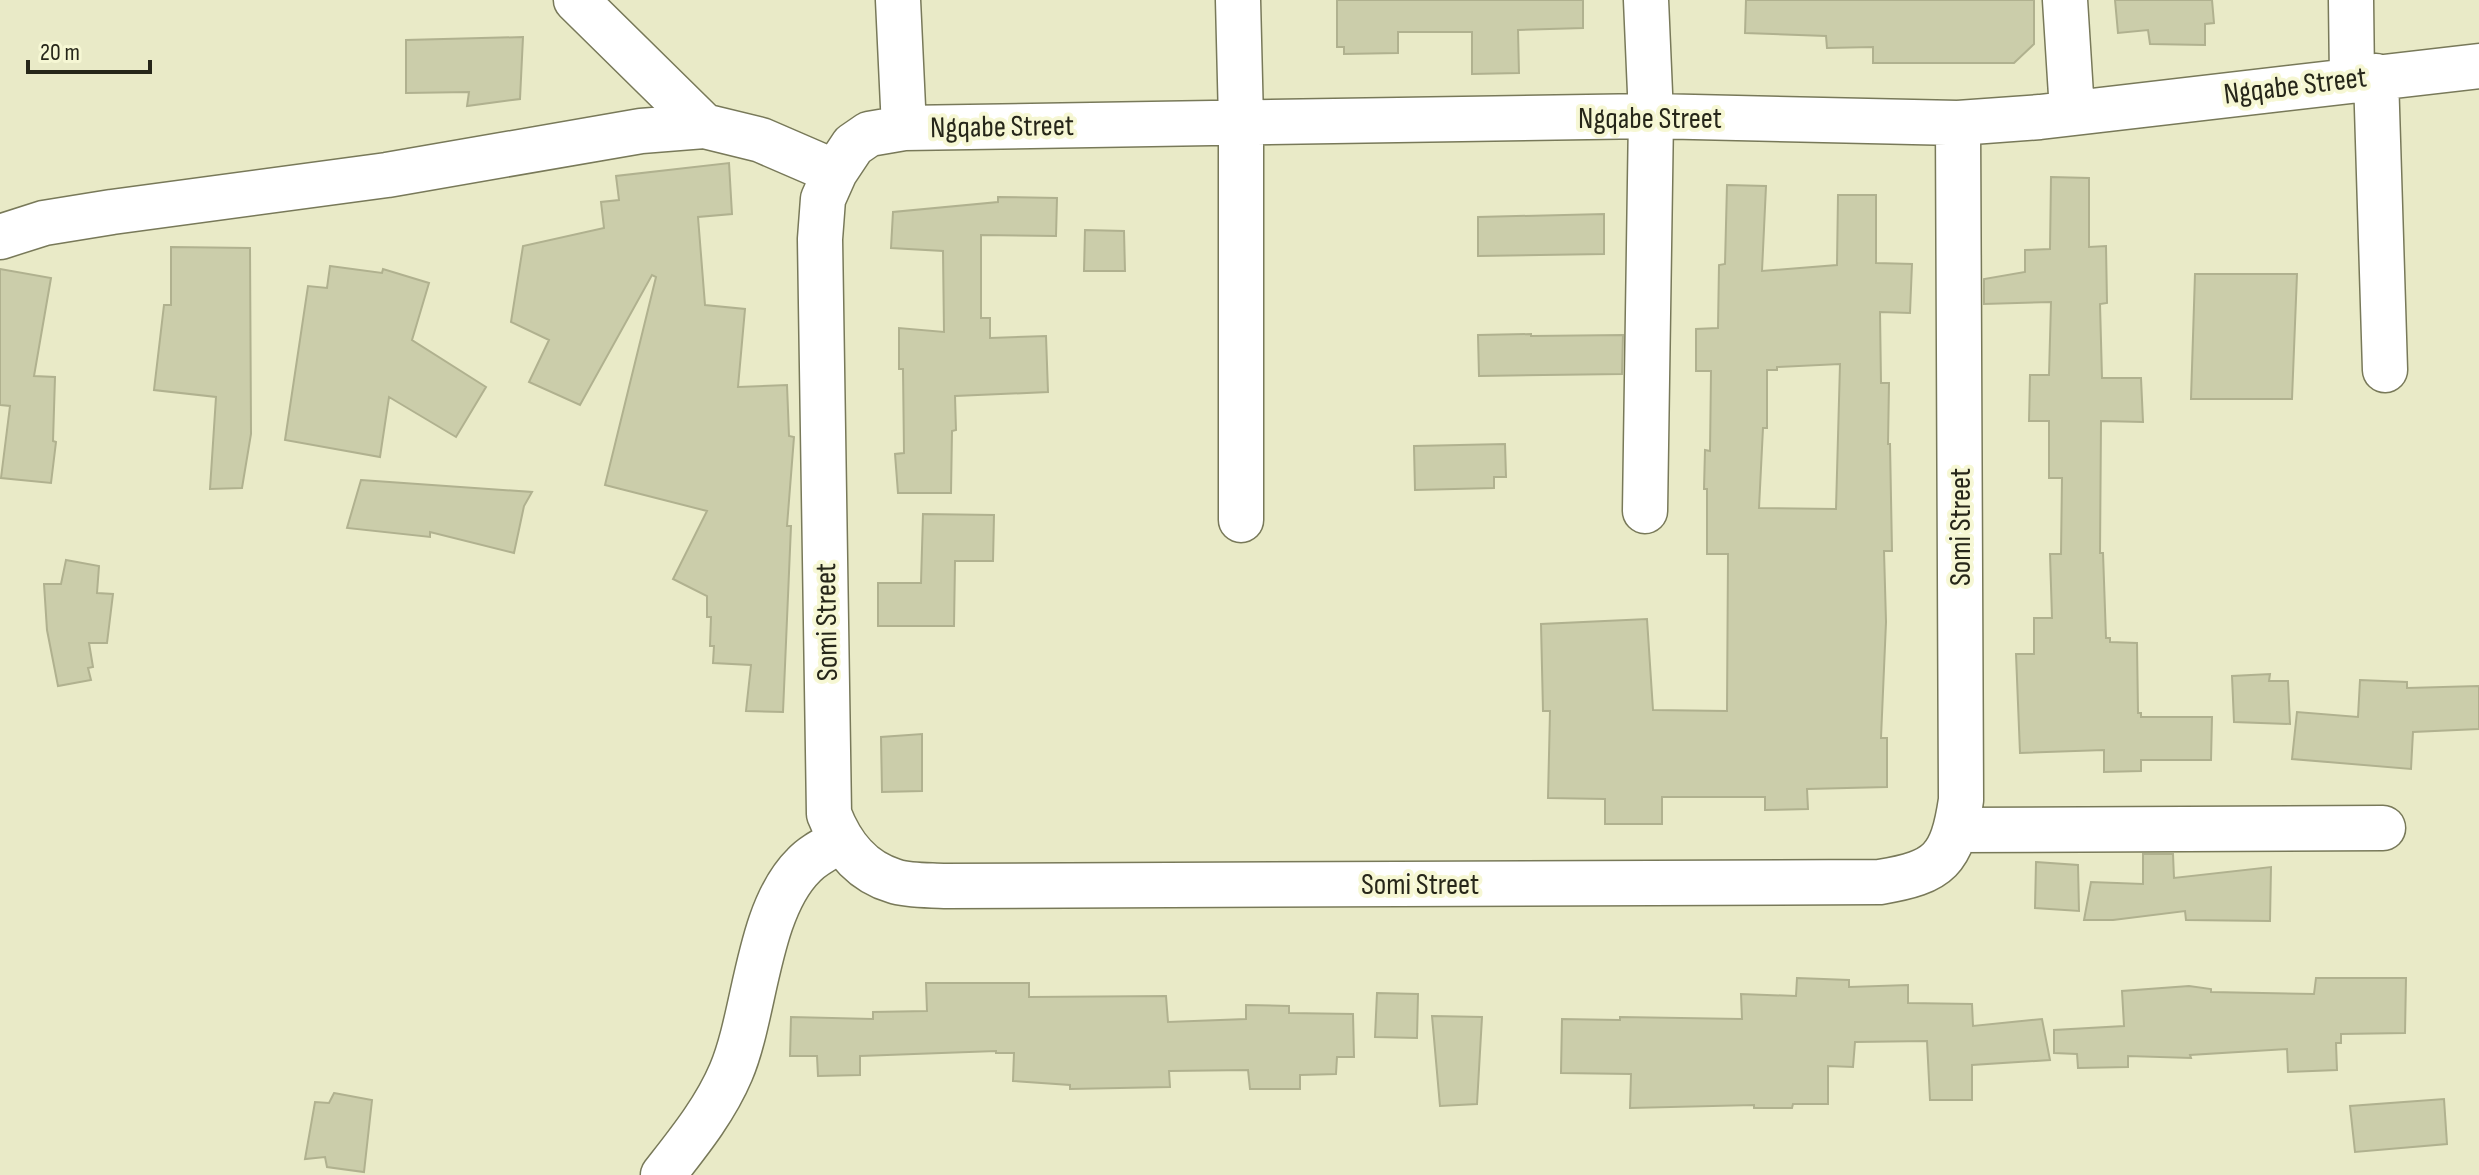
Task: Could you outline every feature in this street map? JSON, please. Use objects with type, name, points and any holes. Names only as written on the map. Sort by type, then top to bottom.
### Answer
[{"type":"street","points":[[576,0],[704,126]]},
{"type":"street","points":[[898,0],[904,128]]},
{"type":"street","points":[[1238,0],[1241,520]]},
{"type":"street","points":[[1645,511],[1651,116],[1646,0]]},
{"type":"street","points":[[2065,0],[2072,111]]},
{"type":"street","points":[[2351,0],[2364,77],[2385,370]]},
{"type":"street","name":"Ngqabe Street","points":[[835,172],[853,145],[869,134],[904,128],[1651,116],[1958,123],[2040,117],[2479,66]]},
{"type":"street","name":"Somi Street","points":[[835,172],[823,199],[820,239],[829,814],[840,841],[865,867],[895,882],[945,886],[1880,882],[1915,876],[1944,859],[1957,830],[1961,800],[1958,123]]},
{"type":"street","points":[[0,237],[44,223],[112,212],[387,175],[641,131],[704,126],[761,140],[835,172]]},
{"type":"street","points":[[1957,830],[2383,828]]},
{"type":"street","points":[[663,1175],[699,1129],[731,1072],[769,930],[786,890],[804,864],[840,841]]},
{"type":"building","points":[[1337,0],[1583,0],[1583,28],[1518,30],[1519,73],[1472,74],[1472,32],[1398,32],[1398,53],[1344,54],[1344,47],[1337,47]]},
{"type":"building","points":[[1746,0],[2034,0],[2034,44],[2014,63],[1873,63],[1873,47],[1827,48],[1826,36],[1745,33]]},
{"type":"building","points":[[2115,0],[2212,0],[2214,23],[2205,24],[2205,45],[2150,44],[2148,30],[2118,33]]},
{"type":"building","points":[[523,37],[520,99],[467,106],[469,92],[406,93],[406,40]]},
{"type":"building","points":[[729,163],[732,214],[698,217],[705,305],[745,309],[738,387],[787,385],[789,436],[794,437],[787,526],[791,526],[783,712],[746,711],[751,665],[713,663],[714,646],[710,646],[711,617],[707,617],[707,596],[673,579],[707,511],[605,485],[656,277],[652,275],[580,405],[529,382],[549,340],[511,322],[523,246],[604,228],[601,202],[619,200],[616,176]]},
{"type":"building","points":[[2051,177],[2089,178],[2089,247],[2106,246],[2107,303],[2100,304],[2102,378],[2141,378],[2143,422],[2101,421],[2100,553],[2103,553],[2106,638],[2110,638],[2110,642],[2137,643],[2138,713],[2141,717],[2212,717],[2211,760],[2141,760],[2141,771],[2104,772],[2104,750],[2020,753],[2016,654],[2034,654],[2034,618],[2052,618],[2050,554],[2061,554],[2062,478],[2049,478],[2049,421],[2029,421],[2030,375],[2049,375],[2051,302],[1984,304],[1984,279],[2025,272],[2025,250],[2050,249]]},
{"type":"building","points":[[1727,185],[1766,186],[1762,271],[1837,265],[1838,195],[1876,195],[1876,263],[1912,264],[1910,313],[1880,312],[1881,383],[1889,383],[1892,551],[1884,551],[1886,622],[1881,738],[1887,738],[1887,787],[1807,789],[1808,809],[1765,810],[1765,797],[1662,797],[1662,824],[1605,824],[1605,799],[1548,798],[1550,711],[1543,711],[1541,624],[1647,619],[1653,710],[1727,711],[1728,554],[1707,554],[1707,489],[1704,489],[1705,450],[1710,451],[1711,371],[1696,371],[1696,329],[1718,328],[1719,265],[1725,264]],"holes":[[[1840,364],[1836,509],[1759,508],[1763,428],[1767,428],[1767,370]]]},
{"type":"building","points":[[998,197],[1057,198],[1056,236],[981,235],[981,318],[990,318],[990,338],[1046,336],[1048,392],[955,396],[956,430],[952,431],[951,493],[898,493],[895,454],[904,453],[899,328],[944,332],[943,251],[891,248],[893,212],[998,202]]},
{"type":"building","points":[[1604,214],[1604,254],[1478,256],[1478,217]]},
{"type":"building","points":[[1085,230],[1124,231],[1125,271],[1084,271]]},
{"type":"building","points":[[171,247],[250,248],[251,434],[242,488],[210,489],[216,397],[154,390],[164,305],[171,305]]},
{"type":"building","points":[[330,266],[382,273],[383,269],[429,283],[412,340],[486,387],[456,437],[389,397],[380,457],[285,440],[308,286],[327,288]]},
{"type":"building","points":[[0,269],[51,278],[34,376],[55,377],[53,441],[56,442],[51,483],[1,478],[10,406],[0,405]]},
{"type":"building","points":[[2195,274],[2297,274],[2292,399],[2191,399]]},
{"type":"building","points":[[1478,335],[1623,335],[1622,374],[1479,376]]},
{"type":"building","points":[[1505,444],[1506,477],[1494,477],[1494,488],[1415,490],[1414,446]]},
{"type":"building","points":[[361,480],[532,492],[524,506],[514,553],[430,532],[430,537],[347,528]]},
{"type":"building","points":[[923,514],[994,515],[993,561],[955,561],[954,626],[878,626],[878,583],[921,583]]},
{"type":"building","points":[[66,560],[99,566],[97,593],[113,594],[107,643],[89,643],[93,667],[88,668],[91,680],[58,686],[47,630],[44,584],[61,584]]},
{"type":"building","points":[[2270,674],[2269,681],[2288,681],[2290,724],[2234,722],[2232,676]]},
{"type":"building","points":[[2360,680],[2407,682],[2407,688],[2479,686],[2479,729],[2413,732],[2411,769],[2292,759],[2297,712],[2358,717]]},
{"type":"building","points":[[922,734],[922,791],[882,792],[881,737]]},
{"type":"building","points":[[2143,854],[2173,854],[2174,878],[2271,867],[2270,921],[2186,920],[2185,911],[2113,920],[2084,920],[2091,882],[2143,884]]},
{"type":"building","points":[[2036,862],[2078,865],[2079,911],[2035,908]]},
{"type":"building","points":[[1797,978],[1849,980],[1849,987],[1908,985],[1908,1003],[1972,1004],[1973,1026],[2042,1019],[2050,1060],[1972,1065],[1972,1100],[1930,1100],[1927,1041],[1855,1042],[1853,1067],[1828,1066],[1828,1104],[1793,1104],[1792,1108],[1754,1108],[1754,1105],[1630,1108],[1631,1074],[1561,1073],[1562,1019],[1742,1019],[1741,994],[1796,996]]},
{"type":"building","points":[[2316,978],[2406,978],[2405,1033],[2341,1034],[2341,1043],[2336,1043],[2337,1070],[2288,1072],[2287,1049],[2190,1055],[2191,1058],[2128,1056],[2128,1067],[2078,1068],[2077,1054],[2054,1053],[2054,1030],[2124,1026],[2122,991],[2189,986],[2211,989],[2211,992],[2314,994]]},
{"type":"building","points":[[926,983],[1029,983],[1029,997],[1166,996],[1168,1022],[1246,1019],[1246,1005],[1289,1006],[1289,1013],[1353,1014],[1354,1057],[1337,1057],[1336,1074],[1300,1075],[1300,1089],[1250,1089],[1248,1070],[1169,1071],[1170,1087],[1070,1089],[1070,1085],[1013,1081],[1014,1053],[860,1056],[860,1075],[818,1076],[817,1056],[790,1056],[791,1017],[873,1019],[873,1012],[927,1011]]},
{"type":"building","points":[[1377,993],[1418,994],[1417,1038],[1375,1037]]},
{"type":"building","points":[[1432,1016],[1482,1017],[1477,1104],[1440,1106]]},
{"type":"building","points":[[334,1093],[372,1100],[364,1172],[327,1167],[325,1157],[305,1159],[315,1102],[329,1103]]},
{"type":"building","points":[[2444,1099],[2447,1144],[2355,1152],[2350,1106]]}]
